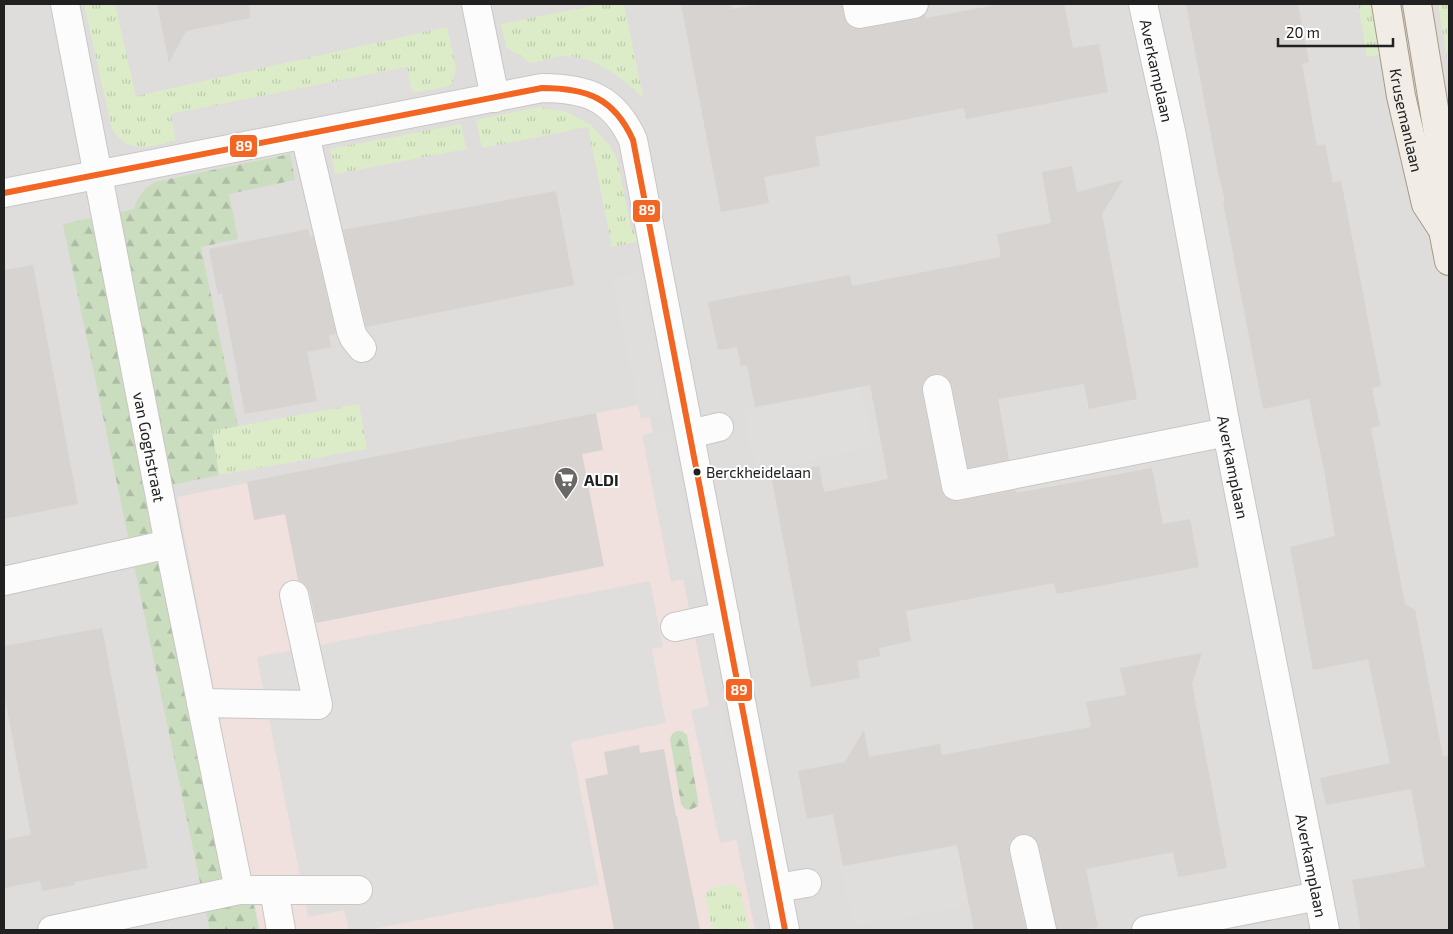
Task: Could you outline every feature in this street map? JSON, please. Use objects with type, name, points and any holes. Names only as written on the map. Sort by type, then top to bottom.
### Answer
[{"type":"main road","name":"Krusemanlaan","points":[[1386,4],[1401,96],[1426,204],[1443,230],[1449,261]]},
{"type":"main road","name":"Krusemanlaan","points":[[1418,4],[1449,201],[1443,230]]},
{"type":"street","name":"van Goghstraat","points":[[64,4],[169,544],[239,890]]},
{"type":"street","points":[[476,4],[495,98]]},
{"type":"street","points":[[857,4],[859,14],[914,4]]},
{"type":"street","name":"Averkamplaan","points":[[1143,4],[1172,136],[1227,432],[1325,930]]},
{"type":"street","points":[[4,194],[542,88],[564,88],[588,94],[608,104],[626,125],[633,140],[785,930]]},
{"type":"street","points":[[305,135],[351,331],[362,348]]},
{"type":"street","points":[[937,389],[956,486],[1227,432]]},
{"type":"street","points":[[690,434],[719,427]]},
{"type":"street","points":[[4,580],[169,544]]},
{"type":"street","points":[[201,703],[318,705],[294,595]]},
{"type":"street","points":[[675,627],[725,616]]},
{"type":"street","points":[[1024,849],[1042,930]]},
{"type":"street","points":[[777,888],[806,883]]},
{"type":"street","points":[[52,930],[239,890],[358,890]]},
{"type":"street","points":[[274,890],[282,930]]},
{"type":"street","points":[[1146,930],[1318,896]]},
{"type":"shaded area","points":[[4,4],[1449,4],[1449,930],[4,930]]},
{"type":"shaded area","points":[[946,4],[989,4],[948,12]]},
{"type":"shaded area","points":[[407,67],[412,93],[176,141],[171,115]]},
{"type":"shaded area","points":[[639,273],[700,576],[671,582],[642,435],[668,429],[665,414],[641,419],[612,279]]},
{"type":"shaded area","points":[[861,386],[874,446],[756,472],[743,412]]},
{"type":"shaded area","points":[[647,403],[755,930],[260,930],[177,497]]},
{"type":"shaded area","points":[[650,581],[663,647],[652,649],[666,723],[571,742],[599,885],[368,930],[349,930],[344,910],[308,917],[257,657]]},
{"type":"shaded area","points":[[721,703],[750,837],[720,843],[691,710]]},
{"type":"shaded area","points":[[958,843],[969,905],[852,926],[841,865]]},
{"type":"green space","points":[[84,4],[115,4],[136,96],[447,27],[456,69],[453,81],[449,86],[412,93],[407,67],[171,114],[176,141],[149,147],[133,146],[126,143],[112,129]]},
{"type":"green space","points":[[601,4],[624,4],[643,97],[607,69],[588,60],[561,56],[531,63],[506,47],[501,24]]},
{"type":"green space","points":[[1358,4],[1375,4],[1382,54],[1367,57]]},
{"type":"green space","points":[[1438,4],[1449,4],[1449,70]]},
{"type":"green space","points":[[539,107],[567,112],[591,125],[610,146],[617,159],[631,228],[642,241],[612,247],[588,127],[482,148],[476,120]]},
{"type":"green space","points":[[461,124],[466,149],[335,174],[330,149]]},
{"type":"green space","points":[[290,154],[295,180],[229,194],[238,239],[201,247],[238,426],[212,431],[219,475],[166,486],[259,930],[210,930],[63,224],[134,209],[142,193],[155,182]]},
{"type":"green space","points":[[359,404],[367,449],[219,475],[212,431]]},
{"type":"green space","points":[[682,731],[687,735],[698,800],[698,806],[690,810],[685,809],[681,804],[670,739],[672,734]]},
{"type":"green space","points":[[733,884],[740,888],[749,929],[712,930],[705,896],[709,889]]},
{"type":"building","points":[[157,4],[249,4],[250,18],[186,31],[169,63]]},
{"type":"building","points":[[681,4],[731,4],[732,9],[762,4],[842,4],[847,24],[853,29],[861,29],[917,19],[925,14],[926,18],[1002,4],[1064,4],[1073,48],[1099,44],[1108,92],[966,119],[964,108],[815,137],[820,166],[764,177],[769,203],[721,212]]},
{"type":"building","points":[[1186,4],[1298,4],[1309,62],[1302,64],[1317,146],[1325,144],[1333,183],[1341,181],[1381,386],[1372,388],[1380,426],[1371,428],[1405,604],[1415,610],[1443,757],[1449,755],[1449,930],[1361,930],[1352,880],[1425,867],[1411,789],[1326,805],[1320,778],[1390,763],[1368,659],[1313,670],[1290,547],[1335,536],[1324,470],[1309,399],[1263,409],[1223,202],[1225,201]]},
{"type":"building","points":[[1072,166],[1077,192],[1123,180],[1102,214],[1137,399],[1089,409],[1084,384],[998,399],[1009,460],[968,468],[949,379],[942,374],[934,374],[927,377],[922,384],[922,392],[941,489],[944,496],[951,501],[959,501],[1015,490],[1016,493],[1152,468],[1163,524],[1190,519],[1199,567],[1057,594],[1054,583],[906,611],[911,641],[879,648],[880,656],[857,661],[860,678],[811,687],[771,475],[819,466],[824,492],[888,479],[870,385],[755,407],[747,365],[741,366],[737,347],[718,350],[708,302],[850,275],[852,286],[1001,257],[997,234],[1051,223],[1042,172]]},
{"type":"building","points":[[556,191],[574,285],[366,327],[343,230]]},
{"type":"building","points":[[308,229],[310,236],[313,236],[336,334],[329,335],[331,347],[307,352],[317,401],[245,414],[222,293],[218,295],[209,249]]},
{"type":"building","points":[[33,265],[78,504],[4,519],[4,270]]},
{"type":"building","points":[[596,413],[603,450],[582,454],[604,566],[316,623],[309,591],[305,584],[298,580],[285,514],[254,520],[247,482]]},
{"type":"building","points":[[102,628],[148,868],[75,882],[75,885],[42,891],[40,881],[4,888],[4,840],[31,835],[4,693],[4,646]]},
{"type":"building","points":[[1202,653],[1192,684],[1227,868],[1178,877],[1173,852],[1086,869],[1098,927],[1079,930],[1057,930],[1039,846],[1036,839],[1029,834],[1021,834],[1014,837],[1009,844],[1009,852],[1026,930],[974,930],[957,845],[843,866],[833,814],[807,819],[798,771],[845,762],[864,730],[869,757],[940,744],[942,755],[1091,727],[1086,702],[1126,695],[1120,668]]},
{"type":"building","points":[[639,745],[640,753],[664,749],[700,930],[614,930],[585,779],[608,774],[604,752]]},
{"type":"transit line","name":"89","points":[[4,193],[542,88],[573,90],[586,93],[608,105],[617,114],[633,140],[785,930]]},
{"type":"place","name":"Berckheidelaan","points":[[697,472]]},
{"type":"place","name":"ALDI","points":[[566,500]]}]
